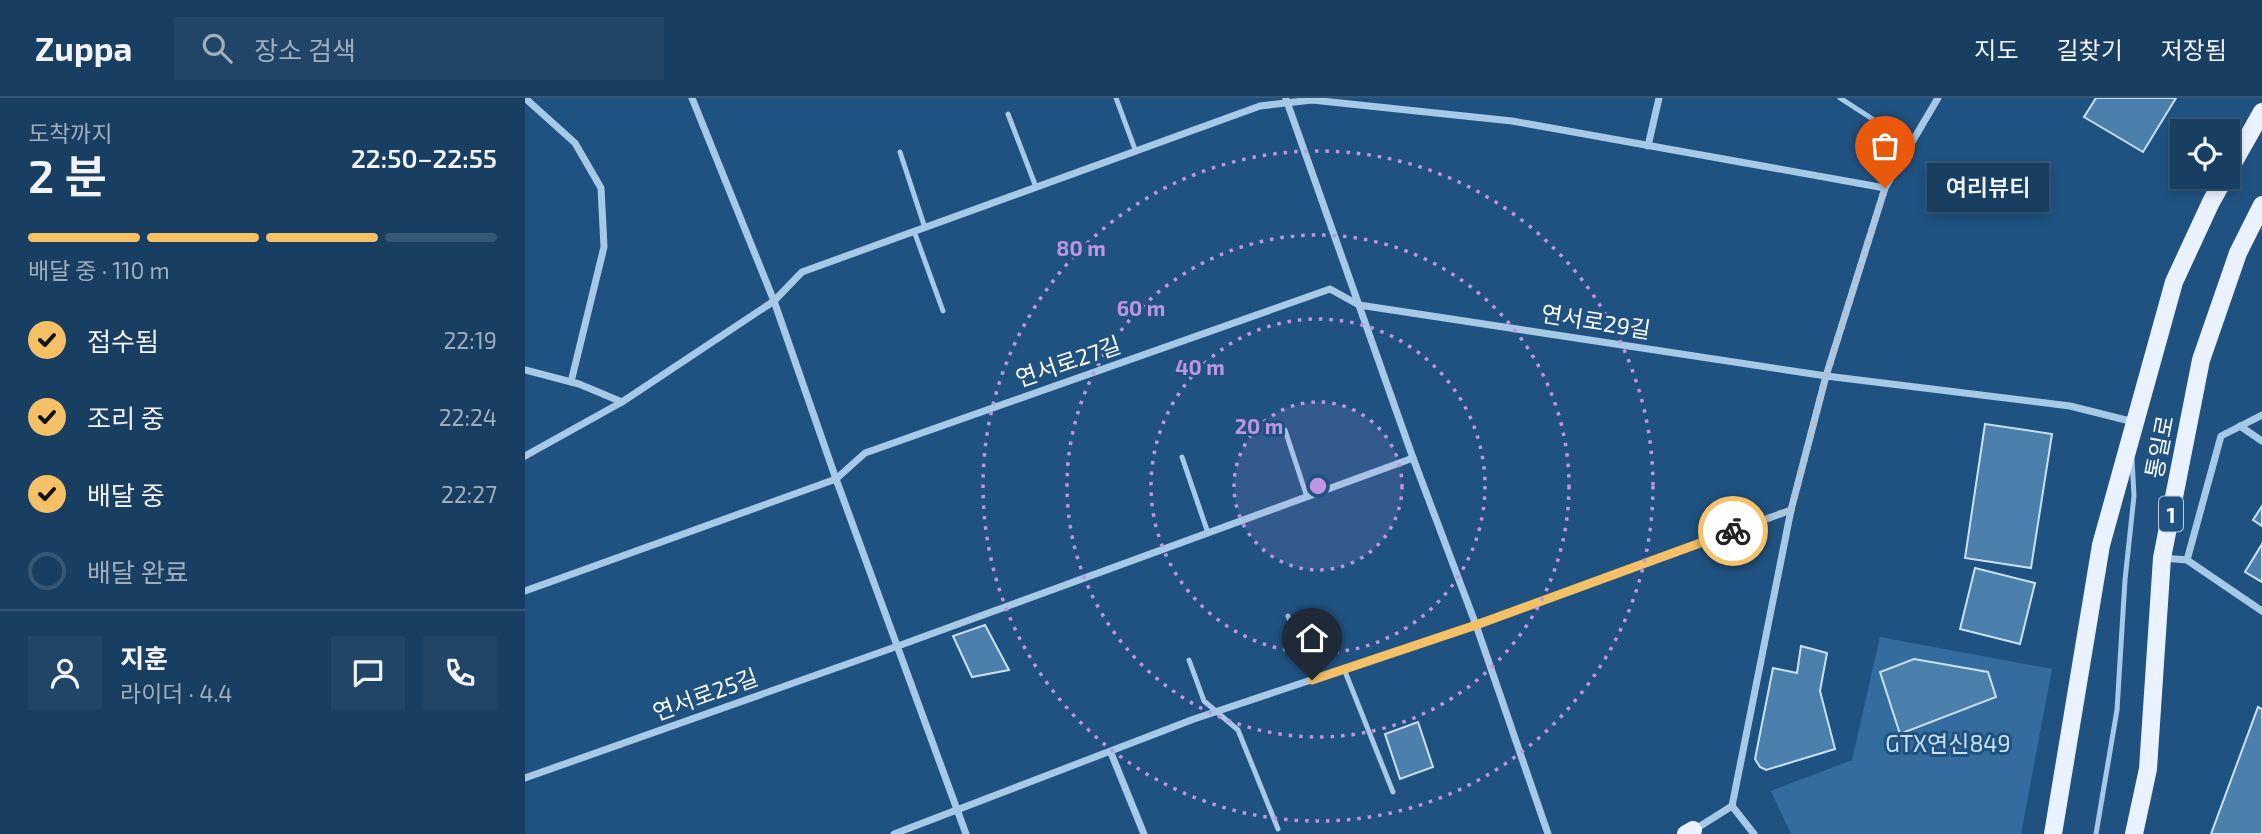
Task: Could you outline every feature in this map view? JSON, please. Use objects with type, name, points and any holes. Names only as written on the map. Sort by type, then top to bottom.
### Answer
[{"type":"main road","points":[[2240,151],[2262,112]]},
{"type":"main road","name":"통일로","points":[[2053,834],[2101,545],[2174,282],[2218,189]]},
{"type":"main road","name":"통일로","points":[[2134,834],[2148,769],[2162,558],[2201,360],[2238,253],[2262,205]]},
{"type":"street","points":[[525,98],[575,143],[601,188],[604,247],[571,382]]},
{"type":"street","points":[[693,98],[774,301],[966,834]]},
{"type":"street","points":[[1648,146],[1659,98]]},
{"type":"street","points":[[1690,832],[1732,806],[1791,510],[1826,376],[1885,188],[1938,98]]},
{"type":"street","points":[[1286,100],[1413,458],[1476,625],[1548,834]]},
{"type":"street","points":[[525,456],[622,402],[774,301],[802,272],[1260,106],[1286,100],[1312,100],[1512,121],[1885,188]]},
{"type":"street","name":"연서로27길","points":[[525,591],[836,479],[865,453],[1330,289],[1360,304]]},
{"type":"street","name":"연서로29길","points":[[1360,304],[1826,376]]},
{"type":"street","points":[[525,370],[571,382],[622,402]]},
{"type":"street","name":"통일로","points":[[1826,376],[2070,406],[2132,428]]},
{"type":"street","points":[[2187,560],[2221,436],[2262,415]]},
{"type":"street","points":[[2240,426],[2262,441]]},
{"type":"street","points":[[898,646],[1413,458]]},
{"type":"street","points":[[894,834],[1216,712],[1476,625],[1791,510]]},
{"type":"street","points":[[2162,558],[2187,560],[2262,611]]},
{"type":"street","name":"연서로25길","points":[[525,778],[898,646]]},
{"type":"street","points":[[1111,753],[1143,834]]},
{"type":"street","points":[[1732,806],[1754,834]]},
{"type":"lane","points":[[1116,98],[1136,152]]},
{"type":"lane","points":[[1840,98],[1911,144]]},
{"type":"lane","points":[[1008,114],[1036,187]]},
{"type":"lane","points":[[899,152],[925,228]]},
{"type":"lane","points":[[914,232],[943,311]]},
{"type":"lane","points":[[2096,834],[2117,710],[2125,580],[2134,496],[2132,428]]},
{"type":"lane","points":[[1285,430],[1307,497]]},
{"type":"lane","points":[[1182,457],[1208,533]]},
{"type":"lane","points":[[1288,616],[1312,680]]},
{"type":"lane","points":[[1189,660],[1204,701],[1238,730],[1278,829]]},
{"type":"lane","points":[[1345,669],[1393,792]]},
{"type":"green space","name":"GTX연신849","points":[[1880,637],[2052,669],[2021,834],[1791,834],[1771,791],[1852,760]]},
{"type":"building","points":[[2096,98],[2176,98],[2143,152],[2084,117]]},
{"type":"building","points":[[1985,424],[2052,434],[2031,568],[1965,558]]},
{"type":"building","points":[[2262,506],[2262,526],[2253,520]]},
{"type":"building","points":[[2262,544],[2262,582],[2245,572]]},
{"type":"building","points":[[1975,568],[2035,583],[2020,644],[1960,629]]},
{"type":"building","points":[[985,625],[1009,670],[972,677],[953,636]]},
{"type":"building","points":[[1801,646],[1827,653],[1820,691],[1835,749],[1766,770],[1760,767],[1755,759],[1773,668],[1797,673]]},
{"type":"building","points":[[1914,659],[1988,672],[1996,697],[1900,734],[1880,672]]},
{"type":"building","points":[[2258,707],[2262,709],[2262,834],[2211,834]]},
{"type":"building","points":[[1418,722],[1433,767],[1400,779],[1385,734]]},
{"type":"way so far","points":[[1733,531],[1791,510],[1826,376],[1885,188]]},
{"type":"place","name":"여리뷰티","points":[[1885,188]]},
{"type":"route","points":[[1312,680],[1476,625],[1733,531]]}]
